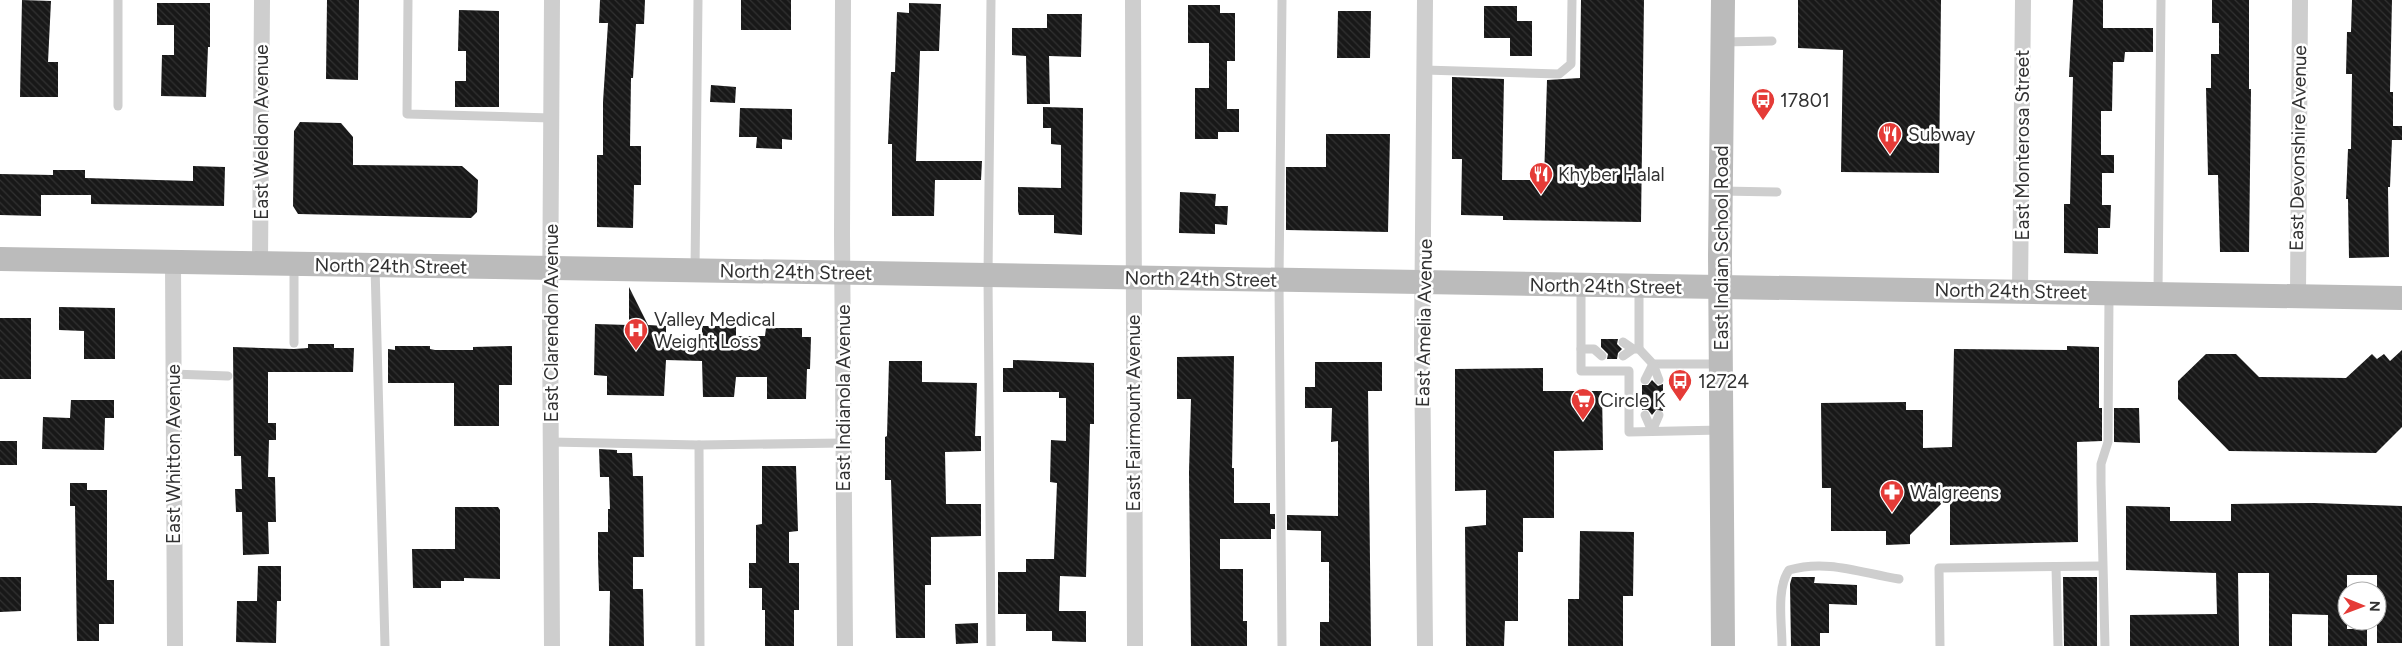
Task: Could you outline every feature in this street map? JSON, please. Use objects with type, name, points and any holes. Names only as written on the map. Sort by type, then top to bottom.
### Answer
[{"type":"main road","name":"East Indian School Road","points":[[1723,0],[1721,191],[1723,646]]},
{"type":"main road","name":"North 24th Street","points":[[0,259],[2402,298]]},
{"type":"street","name":"East Weldon Avenue","points":[[260,263],[262,0]]},
{"type":"street","name":"East Clarendon Avenue","points":[[552,0],[550,118],[552,646]]},
{"type":"street","name":"East Indianola Avenue","points":[[843,0],[842,273],[845,646]]},
{"type":"street","name":"East Fairmount Avenue","points":[[1134,0],[1132,278],[1135,646]]},
{"type":"street","name":"East Amelia Avenue","points":[[1425,0],[1425,646]]},
{"type":"street","name":"East Monterosa Street","points":[[2020,291],[2023,0]]},
{"type":"street","name":"East Devonshire Avenue","points":[[2298,295],[2300,0]]},
{"type":"street","name":"East Whitton Avenue","points":[[174,262],[172,374],[175,646]]},
{"type":"lane","points":[[118,0],[118,106]]},
{"type":"lane","points":[[408,0],[407,114],[550,118]]},
{"type":"lane","points":[[695,271],[698,0]]},
{"type":"lane","points":[[990,646],[988,276],[991,0]]},
{"type":"lane","points":[[1282,0],[1279,281],[1282,646]]},
{"type":"lane","points":[[1424,70],[1559,74],[1572,64],[1572,0]]},
{"type":"lane","points":[[2158,293],[2161,0]]},
{"type":"lane","points":[[1722,42],[1772,41]]},
{"type":"lane","points":[[1721,191],[1777,192]]},
{"type":"lane","points":[[294,264],[294,343]]},
{"type":"lane","points":[[375,265],[384,646]]},
{"type":"lane","points":[[1581,286],[1580,371],[1629,371],[1628,432],[1722,430]]},
{"type":"lane","points":[[1636,349],[1639,286]]},
{"type":"lane","points":[[2105,646],[2105,601],[2101,566],[2101,473],[2108,442],[2109,292]]},
{"type":"lane","points":[[1623,342],[1636,349],[1653,364],[1659,380]]},
{"type":"lane","points":[[1581,349],[1598,346],[1602,356]]},
{"type":"lane","points":[[1623,356],[1636,349]]},
{"type":"lane","points":[[1653,364],[1721,364]]},
{"type":"lane","points":[[1646,380],[1653,364]]},
{"type":"lane","points":[[172,374],[228,376]]},
{"type":"lane","points":[[1645,415],[1652,431]]},
{"type":"lane","points":[[1652,431],[1659,415]]},
{"type":"lane","points":[[551,442],[699,445],[843,443]]},
{"type":"lane","points":[[699,445],[700,646]]},
{"type":"lane","points":[[1782,646],[1782,587],[1784,577],[1789,570],[1801,566],[1842,566],[1898,579]]},
{"type":"lane","points":[[1940,646],[1939,568],[2101,566]]},
{"type":"lane","points":[[2056,567],[2058,646]]},
{"type":"building","points":[[22,0],[51,1],[48,62],[58,62],[58,97],[20,97]]},
{"type":"building","points":[[327,0],[359,0],[358,80],[326,79]]},
{"type":"building","points":[[600,0],[645,0],[644,24],[636,24],[633,78],[631,78],[630,146],[641,146],[641,185],[634,185],[633,228],[597,227],[597,155],[603,155],[603,102],[608,23],[599,23]]},
{"type":"building","points":[[741,0],[791,0],[791,30],[741,30]]},
{"type":"building","points":[[1581,0],[1644,0],[1641,222],[1503,220],[1503,216],[1461,215],[1462,159],[1452,159],[1452,77],[1504,79],[1502,180],[1544,180],[1547,80],[1580,78]]},
{"type":"building","points":[[1798,0],[1941,0],[1939,173],[1841,172],[1843,50],[1798,48]]},
{"type":"building","points":[[2073,0],[2103,0],[2103,28],[2153,28],[2153,52],[2125,52],[2124,62],[2113,62],[2112,111],[2101,111],[2101,155],[2114,155],[2114,173],[2102,173],[2102,205],[2111,205],[2110,228],[2098,228],[2098,254],[2064,253],[2064,204],[2070,204],[2073,77],[2069,77]]},
{"type":"building","points":[[2212,0],[2249,0],[2249,89],[2251,89],[2249,252],[2220,252],[2218,175],[2208,175],[2206,88],[2211,88],[2211,54],[2219,54],[2219,23],[2212,23]]},
{"type":"building","points":[[2352,0],[2392,0],[2390,92],[2393,92],[2393,126],[2402,126],[2402,140],[2392,140],[2390,187],[2388,187],[2389,257],[2349,258],[2348,199],[2346,199],[2348,149],[2351,149],[2352,74],[2346,74],[2347,32],[2351,32]]},
{"type":"building","points":[[157,3],[210,3],[210,47],[208,47],[206,97],[161,96],[162,55],[174,55],[174,25],[157,25]]},
{"type":"building","points":[[909,3],[941,4],[939,51],[920,51],[916,161],[982,161],[981,180],[935,180],[934,216],[892,216],[892,144],[888,144],[891,72],[895,72],[897,12],[909,13]]},
{"type":"building","points":[[1188,5],[1220,5],[1220,13],[1235,13],[1235,61],[1227,61],[1227,109],[1239,109],[1239,132],[1218,132],[1218,139],[1195,139],[1195,88],[1209,88],[1209,43],[1188,43]]},
{"type":"building","points":[[1484,6],[1517,6],[1517,21],[1532,21],[1532,56],[1510,56],[1510,38],[1484,38]]},
{"type":"building","points":[[459,10],[499,11],[499,107],[455,107],[455,81],[466,81],[466,51],[458,51]]},
{"type":"building","points":[[1338,11],[1371,11],[1370,58],[1337,58]]},
{"type":"building","points":[[1047,14],[1082,14],[1081,57],[1049,56],[1050,104],[1027,104],[1026,56],[1012,55],[1012,28],[1047,28]]},
{"type":"building","points":[[711,85],[736,87],[735,103],[710,102]]},
{"type":"building","points":[[1043,107],[1083,108],[1082,235],[1054,233],[1054,215],[1019,215],[1018,187],[1061,188],[1061,145],[1051,144],[1051,128],[1043,128]]},
{"type":"building","points":[[740,108],[792,109],[792,140],[782,139],[782,149],[756,148],[757,137],[739,137]]},
{"type":"building","points":[[300,122],[341,123],[353,137],[353,165],[462,166],[478,180],[477,212],[471,218],[298,214],[293,206],[294,131]]},
{"type":"building","points":[[1326,134],[1390,134],[1388,232],[1286,230],[1286,167],[1326,167]]},
{"type":"building","points":[[193,166],[225,167],[224,206],[91,204],[91,195],[41,195],[41,216],[0,215],[0,174],[53,175],[53,170],[85,170],[85,178],[193,181]]},
{"type":"building","points":[[1180,192],[1216,194],[1215,206],[1228,206],[1227,225],[1215,224],[1215,234],[1179,233]]},
{"type":"building","points":[[629,287],[648,325],[666,326],[666,341],[702,343],[702,326],[736,326],[736,336],[765,336],[766,328],[802,328],[802,337],[811,337],[810,369],[807,369],[806,399],[767,399],[767,377],[736,377],[734,397],[703,397],[702,361],[666,360],[664,396],[607,395],[607,376],[594,375],[595,324],[629,325]]},
{"type":"building","points":[[59,307],[115,308],[115,359],[84,359],[84,331],[59,330]]},
{"type":"building","points":[[0,318],[31,318],[31,379],[0,379]]},
{"type":"building","points":[[1601,339],[1618,339],[1617,344],[1622,349],[1618,353],[1617,359],[1607,359],[1608,354],[1601,347]]},
{"type":"building","points":[[308,344],[334,344],[334,348],[354,348],[353,372],[268,372],[268,423],[276,423],[276,440],[269,440],[268,477],[275,477],[276,522],[268,522],[269,554],[243,555],[242,512],[236,512],[235,489],[242,489],[241,456],[234,456],[233,347],[294,349],[308,348]]},
{"type":"building","points":[[395,346],[430,346],[430,349],[435,350],[473,350],[473,347],[512,346],[512,385],[499,385],[499,426],[454,426],[454,383],[388,383],[388,349],[395,350]]},
{"type":"building","points":[[2067,346],[2099,347],[2099,408],[2102,408],[2102,441],[2077,442],[2078,542],[1950,545],[1950,495],[1910,535],[1910,544],[1886,545],[1886,531],[1831,531],[1831,488],[1822,488],[1821,403],[1906,402],[1906,410],[1923,410],[1923,448],[1952,447],[1954,349],[2067,350]]},
{"type":"building","points":[[2402,350],[2402,427],[2376,453],[2229,451],[2178,399],[2178,381],[2206,354],[2236,354],[2259,377],[2346,378],[2372,354],[2377,359],[2384,354],[2390,361]]},
{"type":"building","points":[[1234,356],[1232,468],[1234,468],[1234,503],[1270,503],[1270,514],[1275,514],[1275,529],[1271,529],[1271,539],[1220,539],[1220,569],[1243,569],[1243,621],[1247,621],[1247,646],[1191,646],[1189,472],[1191,399],[1177,399],[1177,357]]},
{"type":"building","points":[[1013,360],[1094,363],[1094,424],[1090,424],[1086,577],[1060,576],[1059,611],[1086,611],[1086,642],[1052,641],[1052,631],[1026,631],[1026,614],[998,614],[998,572],[1026,572],[1026,559],[1054,559],[1057,483],[1050,482],[1051,440],[1066,441],[1066,398],[1059,398],[1059,392],[1003,392],[1003,368],[1013,368]]},
{"type":"building","points":[[889,361],[922,361],[922,382],[977,383],[975,436],[981,436],[981,451],[945,452],[946,504],[981,504],[981,536],[931,537],[931,585],[925,585],[925,638],[896,638],[891,480],[885,480]]},
{"type":"building","points":[[1315,362],[1382,362],[1382,391],[1368,391],[1371,646],[1320,646],[1320,622],[1329,622],[1329,562],[1321,562],[1321,531],[1287,530],[1287,515],[1338,516],[1338,441],[1331,442],[1332,408],[1305,408],[1305,387],[1315,387]]},
{"type":"building","points":[[1543,368],[1543,391],[1602,391],[1603,450],[1554,451],[1554,518],[1523,518],[1523,552],[1518,552],[1518,621],[1505,621],[1504,646],[1466,646],[1465,527],[1486,525],[1486,490],[1455,491],[1455,369]]},
{"type":"building","points":[[1652,380],[1658,386],[1663,384],[1663,411],[1656,410],[1652,415],[1648,410],[1642,410],[1642,385],[1648,385]]},
{"type":"building","points":[[71,400],[114,400],[114,418],[105,418],[104,450],[42,449],[43,417],[70,418]]},
{"type":"building","points":[[2114,408],[2139,408],[2140,443],[2114,442]]},
{"type":"building","points":[[0,441],[17,441],[17,465],[0,465]]},
{"type":"building","points":[[599,449],[617,450],[617,453],[632,453],[633,476],[643,476],[644,557],[633,557],[633,589],[643,589],[644,646],[609,646],[610,591],[599,591],[598,532],[608,532],[608,509],[610,509],[609,477],[600,477]]},
{"type":"building","points":[[762,466],[796,466],[798,531],[789,532],[789,563],[799,563],[799,610],[794,610],[794,646],[765,646],[765,610],[762,610],[762,588],[749,588],[749,563],[756,563],[756,525],[762,524]]},
{"type":"building","points":[[70,483],[87,483],[87,490],[107,490],[107,580],[114,580],[114,624],[99,624],[99,641],[77,641],[75,506],[70,506]]},
{"type":"building","points":[[2314,503],[2402,506],[2402,643],[2377,643],[2377,631],[2387,631],[2387,581],[2377,581],[2377,575],[2347,575],[2347,581],[2337,581],[2337,631],[2367,631],[2367,646],[2328,646],[2328,615],[2292,614],[2292,646],[2269,646],[2269,573],[2238,573],[2239,646],[2130,646],[2130,615],[2217,614],[2216,573],[2126,570],[2126,506],[2170,507],[2170,521],[2231,521],[2231,504]]},
{"type":"building","points":[[455,507],[498,507],[500,510],[500,579],[464,578],[464,581],[441,581],[441,588],[413,588],[412,549],[455,549]]},
{"type":"building","points":[[1580,531],[1634,532],[1633,596],[1623,596],[1623,646],[1568,646],[1568,599],[1579,599]]},
{"type":"building","points":[[258,566],[281,566],[281,601],[277,601],[276,643],[236,642],[237,601],[257,601]]},
{"type":"building","points":[[0,577],[21,577],[21,611],[0,612]]},
{"type":"building","points":[[1792,577],[1815,577],[1814,583],[1857,585],[1857,605],[1829,604],[1829,633],[1820,633],[1820,646],[1791,646],[1790,584]]},
{"type":"building","points":[[2063,577],[2097,577],[2097,646],[2064,646]]},
{"type":"building","points":[[978,623],[978,643],[956,644],[955,624]]},
{"type":"place","name":"17801","points":[[1763,121]]},
{"type":"place","name":"Subway","points":[[1890,155]]},
{"type":"place","name":"Khyber Halal","points":[[1541,195]]},
{"type":"place","name":"Valley Medical Weight Loss","points":[[636,351]]},
{"type":"place","name":"12724","points":[[1680,402]]},
{"type":"place","name":"Circle K","points":[[1583,421]]},
{"type":"place","name":"Walgreens","points":[[1892,513]]}]
